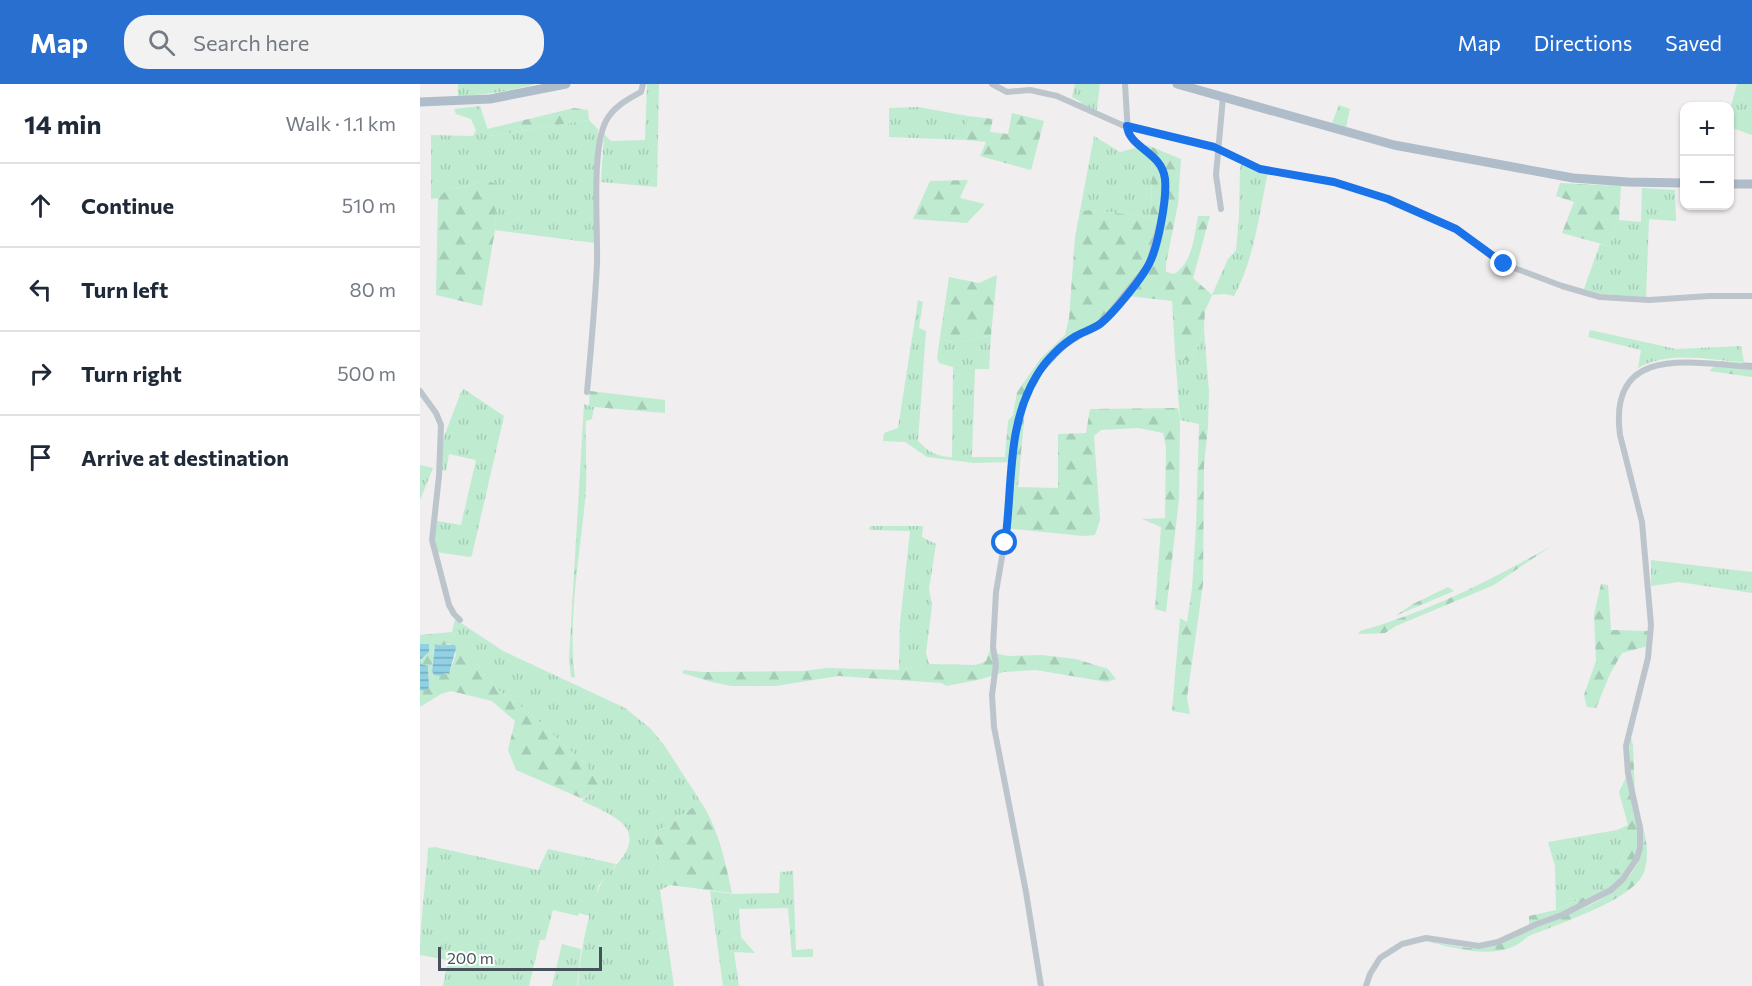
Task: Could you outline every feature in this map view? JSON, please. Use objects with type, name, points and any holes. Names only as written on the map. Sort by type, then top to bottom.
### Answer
[{"type":"main road","points":[[420,102],[490,99],[566,84]]},
{"type":"main road","points":[[1177,84],[1394,145],[1444,155],[1581,179],[1680,183]]},
{"type":"main road","points":[[1734,184],[1752,184]]},
{"type":"street","points":[[587,392],[597,261],[598,149],[606,120],[614,110],[641,92],[643,84]]},
{"type":"street","points":[[993,84],[1007,92],[1030,90],[1058,96],[1127,126],[1219,149],[1260,169],[1334,182],[1388,199],[1456,229],[1494,258],[1509,266],[1562,286],[1600,297],[1649,300],[1752,296]]},
{"type":"street","points":[[1041,986],[1026,892],[994,727],[992,694],[996,664],[993,647],[996,592],[1007,528],[1016,429],[1023,401],[1046,363],[1062,346],[1104,320],[1145,271],[1153,255],[1165,202],[1165,178],[1158,161],[1129,136],[1125,84]]},
{"type":"street","points":[[1221,210],[1216,175],[1223,97]]},
{"type":"street","points":[[1366,986],[1380,958],[1402,944],[1426,938],[1479,946],[1498,942],[1595,900],[1611,890],[1632,869],[1641,839],[1628,773],[1626,746],[1647,658],[1651,625],[1642,522],[1620,435],[1618,423],[1620,400],[1632,379],[1656,364],[1677,362],[1752,367]]},
{"type":"street","points":[[420,391],[436,413],[441,425],[439,476],[432,544],[449,604],[460,620]]},
{"type":"green space","points":[[458,84],[533,84],[533,85],[458,97]]},
{"type":"green space","points":[[647,84],[659,84],[657,187],[601,182],[604,134],[611,141],[645,140]]},
{"type":"green space","points":[[1075,84],[1100,84],[1096,116],[1079,107],[1081,102],[1072,97]]},
{"type":"green space","points":[[1737,84],[1752,84],[1752,135],[1734,128],[1734,102],[1732,102]]},
{"type":"green space","points":[[1339,105],[1350,109],[1346,127],[1332,123]]},
{"type":"green space","points":[[480,106],[490,136],[589,120],[598,129],[595,243],[495,230],[496,184],[484,180],[468,186],[448,189],[438,198],[431,199],[431,135],[473,136],[476,131],[471,119],[456,114],[454,109]]},
{"type":"green space","points":[[918,107],[968,116],[966,140],[889,137],[889,108]]},
{"type":"green space","points":[[574,108],[588,110],[589,120],[490,136],[487,129]]},
{"type":"green space","points":[[1012,113],[1044,121],[1031,170],[980,156],[986,142],[966,140],[968,116],[993,119],[990,132],[1008,134]]},
{"type":"green space","points":[[1094,136],[1120,152],[1147,145],[1152,169],[1149,217],[1091,210],[1080,211]]},
{"type":"green space","points":[[1147,145],[1181,159],[1178,204],[1166,272],[1174,274],[1189,256],[1198,216],[1210,216],[1193,278],[1212,295],[1205,311],[1204,329],[1192,362],[1184,360],[1175,353],[1172,301],[1128,296],[1102,327],[1073,341],[1039,376],[1025,409],[1018,487],[1058,488],[1058,434],[1086,433],[1090,409],[1178,408],[1180,420],[1179,499],[1166,612],[1155,609],[1161,527],[1142,519],[1165,518],[1166,447],[1163,433],[1138,428],[1101,430],[1094,436],[1100,520],[1095,535],[1083,536],[1004,528],[1010,467],[1005,457],[1008,421],[1013,415],[1017,392],[1041,358],[1065,335],[1069,318],[1075,237],[1080,211],[1091,210],[1149,217],[1152,169]]},
{"type":"green space","points":[[1242,162],[1268,172],[1256,235],[1247,266],[1234,296],[1212,295],[1228,259],[1236,250]]},
{"type":"green space","points":[[484,180],[497,184],[495,230],[482,306],[436,295],[438,198],[448,189],[468,186]]},
{"type":"green space","points":[[968,180],[960,198],[985,204],[967,223],[913,219],[930,181]]},
{"type":"green space","points":[[1560,183],[1621,186],[1619,220],[1609,246],[1562,233],[1574,202],[1556,196]]},
{"type":"green space","points":[[1642,188],[1675,190],[1676,221],[1649,219],[1646,297],[1602,294],[1584,289],[1600,244],[1609,246],[1619,220],[1641,222]]},
{"type":"green space","points":[[997,275],[991,335],[958,342],[940,337],[949,277],[979,283]]},
{"type":"green space","points":[[918,300],[923,302],[919,328],[926,331],[918,441],[934,453],[952,457],[953,367],[939,363],[937,358],[940,337],[958,342],[991,335],[989,369],[975,369],[972,457],[1005,457],[1008,462],[974,463],[927,457],[905,442],[883,441],[884,433],[898,428]]},
{"type":"green space","points":[[1204,329],[1209,392],[1208,426],[1180,420],[1175,353],[1184,360],[1192,362]]},
{"type":"green space","points":[[1590,330],[1676,349],[1741,346],[1744,362],[1676,358],[1650,362],[1638,368],[1641,350],[1588,337]]},
{"type":"green space","points":[[1720,361],[1752,363],[1752,377],[1709,371]]},
{"type":"green space","points":[[464,389],[504,416],[470,557],[436,552],[434,539],[437,521],[461,525],[476,460],[449,454],[446,471],[441,470],[442,442]]},
{"type":"green space","points":[[590,391],[665,400],[665,413],[594,407],[589,405]]},
{"type":"green space","points":[[584,404],[594,407],[592,419],[586,421],[586,490],[574,608],[575,678],[571,677],[569,659]]},
{"type":"green space","points":[[1199,424],[1208,426],[1204,466],[1203,584],[1187,698],[1190,714],[1172,711],[1180,618],[1187,622],[1192,588]]},
{"type":"green space","points":[[420,465],[433,468],[420,500]]},
{"type":"green space","points":[[870,526],[923,526],[922,537],[936,544],[929,589],[932,606],[926,653],[929,664],[899,670],[900,623],[910,531],[869,530]]},
{"type":"green space","points":[[1551,546],[1494,585],[1396,626],[1385,633],[1358,634],[1360,631],[1410,615],[1458,595]]},
{"type":"green space","points":[[1651,560],[1752,572],[1752,593],[1679,582],[1651,586]]},
{"type":"green space","points":[[1601,584],[1608,585],[1611,630],[1649,631],[1648,646],[1622,653],[1610,674],[1596,708],[1587,707],[1584,695],[1596,661],[1594,615]]},
{"type":"green space","points":[[1448,587],[1454,591],[1395,616],[1413,604]]},
{"type":"green space","points":[[455,619],[503,651],[625,708],[650,728],[664,745],[701,802],[653,834],[665,880],[670,885],[660,890],[674,986],[578,986],[580,962],[591,909],[603,880],[627,850],[629,835],[627,829],[617,819],[582,801],[599,785],[584,763],[528,712],[497,689],[452,632]]},
{"type":"green space","points":[[452,632],[497,689],[528,712],[584,763],[599,785],[583,799],[516,770],[508,750],[515,721],[492,701],[451,691],[441,694],[420,707],[420,690],[424,690],[429,677],[428,666],[421,664],[420,660],[429,652],[429,645],[420,644],[420,635]],"holes":[[[450,644],[456,654],[450,671],[444,674],[432,671],[434,647]]]},
{"type":"green space","points":[[991,647],[998,654],[1009,656],[1042,655],[1076,659],[1108,669],[1116,679],[1107,682],[1036,670],[1004,672],[946,686],[942,683],[838,676],[776,686],[731,686],[682,673],[684,670],[703,672],[804,671],[827,668],[899,670],[929,664],[976,665],[986,661]]},
{"type":"green space","points":[[1630,735],[1633,745],[1635,797],[1629,765]]},
{"type":"green space","points":[[1626,777],[1638,832],[1636,852],[1629,868],[1617,883],[1601,894],[1583,904],[1529,925],[1529,916],[1556,910],[1604,888],[1622,861],[1626,850],[1617,830],[1628,825],[1619,792]]},
{"type":"green space","points":[[701,802],[717,834],[732,893],[670,885],[665,880],[653,834]]},
{"type":"green space","points":[[1642,822],[1647,853],[1644,872],[1626,892],[1610,902],[1527,937],[1504,950],[1491,952],[1464,950],[1425,941],[1484,948],[1505,942],[1597,901],[1623,883],[1633,871],[1640,854]]},
{"type":"green space","points":[[1617,830],[1626,850],[1622,861],[1604,888],[1556,910],[1555,866],[1548,842]]},
{"type":"green space","points":[[435,847],[538,870],[548,849],[616,864],[599,885],[590,916],[579,913],[578,916],[553,910],[545,940],[540,940],[529,986],[443,986],[448,960],[420,955],[428,848]]},
{"type":"green space","points":[[793,871],[796,950],[813,949],[813,957],[792,957],[788,908],[739,909],[741,937],[755,953],[734,952],[739,986],[723,986],[710,891],[735,894],[779,893],[780,872]]},
{"type":"green space","points":[[562,944],[581,949],[577,986],[552,986]]},
{"type":"water","points":[[420,644],[429,644],[429,652],[420,660]]},
{"type":"water","points":[[435,644],[455,645],[449,674],[434,675],[432,671]]},
{"type":"water","points":[[420,660],[421,664],[428,666],[429,687],[424,691],[420,690]]},
{"type":"route","points":[[1005,543],[1016,423],[1023,401],[1046,363],[1062,346],[1098,325],[1110,314],[1145,271],[1153,255],[1165,202],[1165,178],[1158,161],[1129,136],[1127,126],[1214,147],[1260,169],[1334,182],[1388,199],[1456,229],[1504,264]]}]
